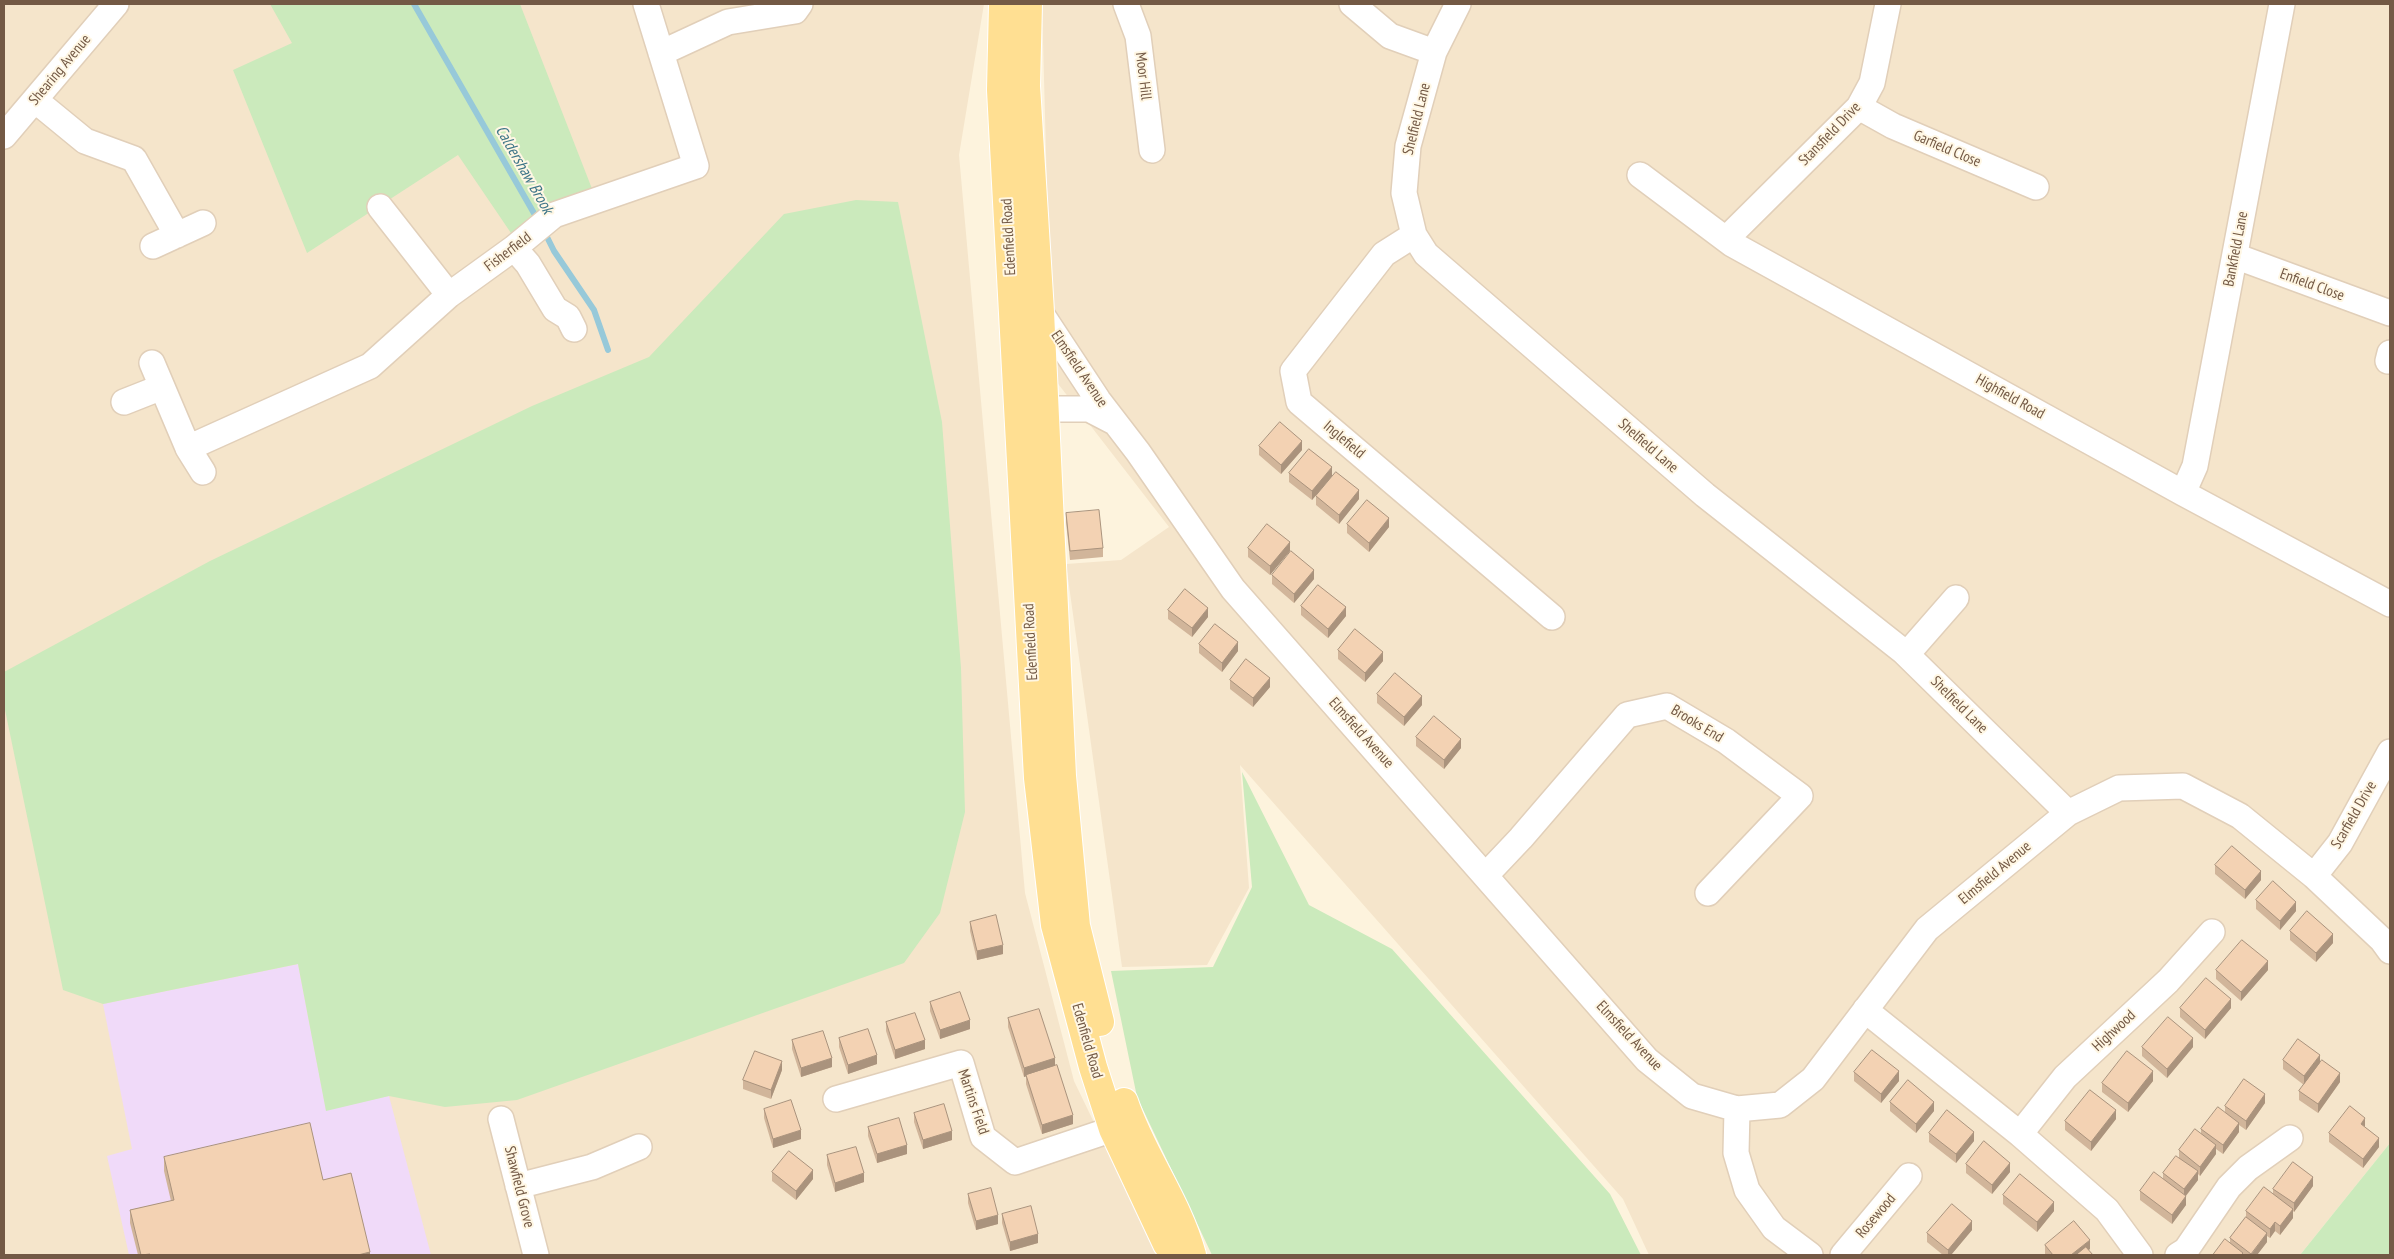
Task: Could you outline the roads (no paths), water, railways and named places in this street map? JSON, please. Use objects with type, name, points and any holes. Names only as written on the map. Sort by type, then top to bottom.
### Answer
[{"type":"main road","name":"Edenfield Road","points":[[1003,4],[1001,90],[1076,926],[1111,1065],[1122,1126],[1168,1244],[1177,1255]]},
{"type":"main road","name":"Edenfield Road","points":[[1028,4],[1026,86],[1040,312],[1031,409]]},
{"type":"main road","name":"Edenfield Road","points":[[1122,1126],[1184,1226],[1192,1255]]},
{"type":"street","name":"Shearing Avenue","points":[[4,136],[116,4]]},
{"type":"street","name":"Fisherfield","points":[[188,448],[370,366],[449,295],[522,242],[554,215],[696,166],[646,4]]},
{"type":"street","points":[[661,52],[728,22],[796,11],[800,4]]},
{"type":"street","name":"Moor Hill","points":[[1126,4],[1138,36],[1152,150]]},
{"type":"street","points":[[1352,4],[1390,36],[1434,52]]},
{"type":"street","name":"Shelfield Lane","points":[[1458,4],[1434,52],[1408,146],[1404,192],[1414,235],[1426,254],[1705,495],[1907,654],[2068,813]]},
{"type":"street","name":"Stansfield Drive","points":[[1726,239],[1859,107],[1872,83],[1888,4]]},
{"type":"street","name":"Bankfield Lane","points":[[2183,493],[2195,466],[2282,4]]},
{"type":"street","points":[[35,100],[85,141],[134,159],[177,235]]},
{"type":"street","name":"Garfield Close","points":[[1859,107],[1894,126],[2036,187]]},
{"type":"street","name":"Highfield Road","points":[[1640,175],[1726,239],[2183,493],[2390,604]]},
{"type":"street","points":[[380,208],[449,295]]},
{"type":"street","points":[[153,246],[203,223]]},
{"type":"street","name":"Inglefield","points":[[1414,235],[1384,254],[1293,371],[1299,402],[1552,617]]},
{"type":"street","points":[[522,242],[528,264],[548,314],[568,317],[574,330]]},
{"type":"street","name":"Enfield Close","points":[[2235,256],[2390,313]]},
{"type":"street","name":"Elmsfield Avenue","points":[[1040,312],[1098,400],[1118,425],[1233,589],[1486,874],[1647,1060],[1692,1096],[1737,1109],[1780,1105],[1813,1079],[1927,929],[2068,813],[2119,788],[2183,786],[2240,816],[2314,876],[2382,940],[2390,951]]},
{"type":"street","points":[[152,363],[188,448],[203,472]]},
{"type":"street","points":[[124,402],[162,386]]},
{"type":"street","name":"Elmsfield Avenue","points":[[1031,409],[1089,409],[1118,425]]},
{"type":"street","points":[[1907,654],[1956,598]]},
{"type":"street","name":"Brooks End","points":[[1486,874],[1521,838],[1627,715],[1667,706],[1726,741],[1800,796],[1708,893]]},
{"type":"street","name":"Scarfield Drive","points":[[2314,876],[2340,843],[2390,752]]},
{"type":"street","name":"Highwood","points":[[2020,1134],[2065,1077],[2168,980],[2212,932]]},
{"type":"street","points":[[1865,1010],[2020,1134],[2107,1210],[2140,1255]]},
{"type":"street","name":"Martins Field","points":[[836,1099],[961,1063],[983,1137],[1015,1162],[1122,1126]]},
{"type":"street","points":[[1737,1109],[1736,1153],[1747,1190],[1774,1228],[1810,1255]]},
{"type":"street","name":"Shawfield Grove","points":[[501,1119],[536,1255]]},
{"type":"street","points":[[2178,1255],[2186,1250],[2230,1188],[2248,1168],[2290,1138]]},
{"type":"street","points":[[518,1186],[592,1167],[639,1147]]},
{"type":"street","name":"Rosewood","points":[[1843,1255],[1909,1176]]},
{"type":"waterway","name":"Caldershaw Brook","points":[[414,4],[539,222]]},
{"type":"waterway","name":"Caldershaw Brook","points":[[544,231],[554,251],[594,310],[608,350]]}]
